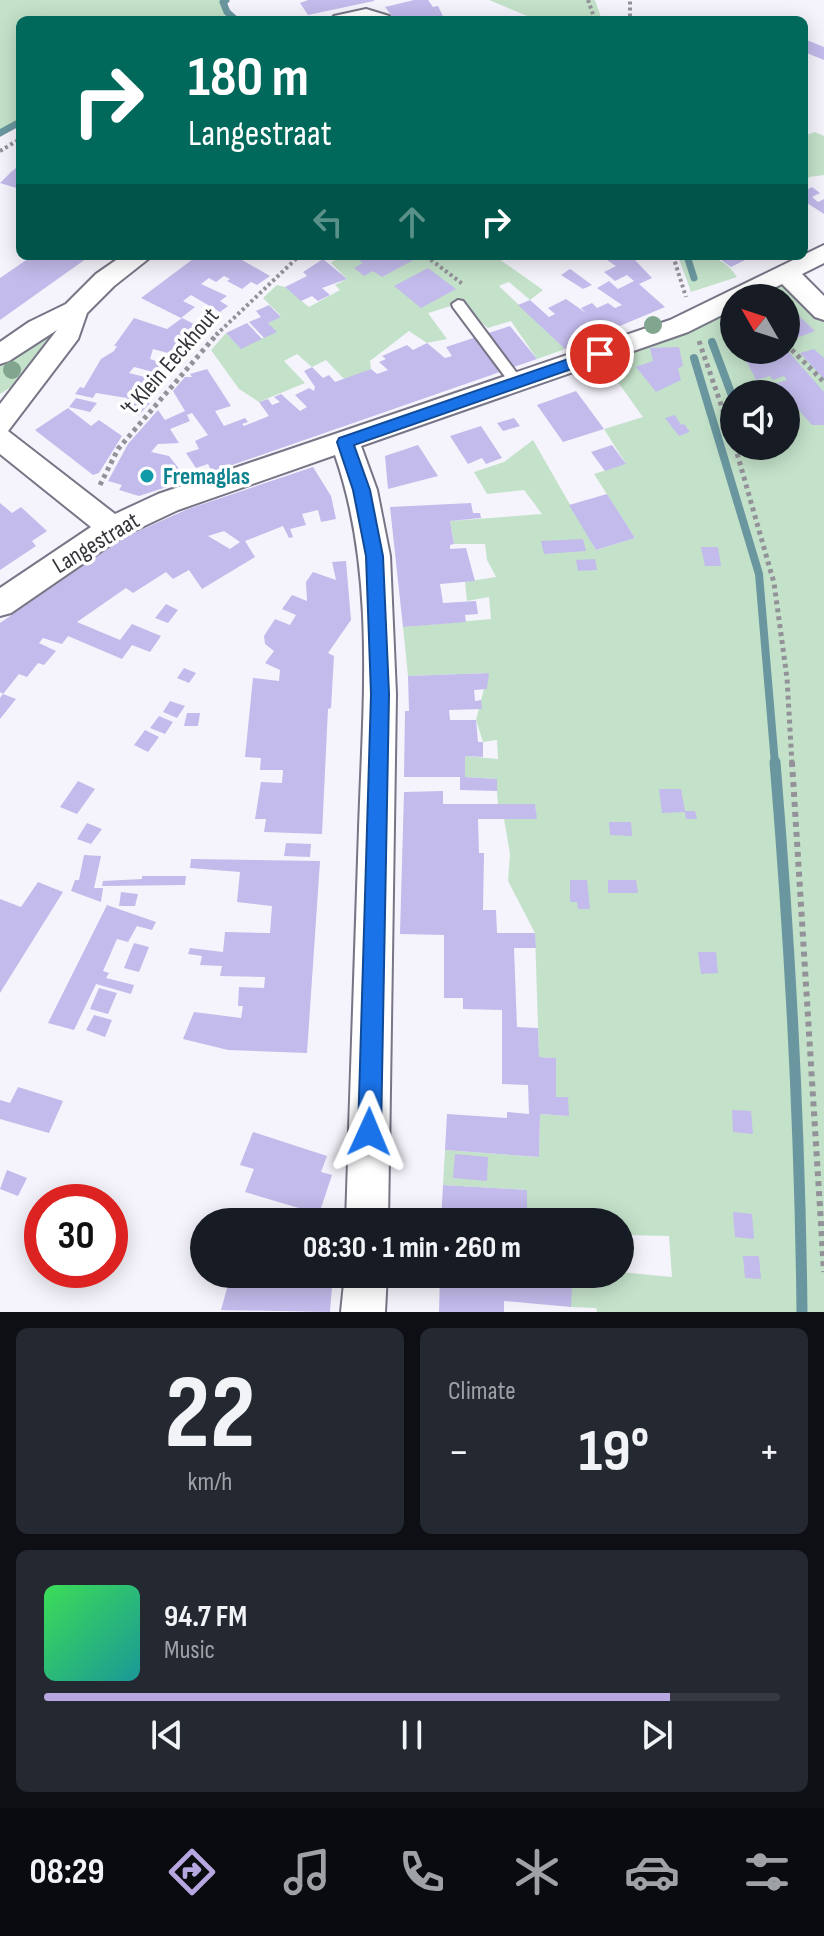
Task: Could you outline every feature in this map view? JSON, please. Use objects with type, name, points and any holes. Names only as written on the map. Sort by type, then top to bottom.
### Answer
[{"type":"street","name":"Langestraat","points":[[0,604],[112,528],[168,502],[517,383],[692,319],[824,253]]},
{"type":"street","points":[[0,355],[38,328],[75,310],[105,280],[133,260]]},
{"type":"street","points":[[786,273],[824,311]]},
{"type":"street","points":[[0,424],[69,333],[75,310]]},
{"type":"street","points":[[0,439],[112,528]]},
{"type":"street","points":[[345,442],[362,490],[375,556],[380,694],[367,1208]]},
{"type":"street","points":[[363,1312],[365,1288]]},
{"type":"lane","points":[[458,304],[517,383]]},
{"type":"path","name":"'t Klein Eeckhout","points":[[89,507],[118,449],[217,334],[295,260]]},
{"type":"path","points":[[431,260],[465,285],[453,293],[461,303],[458,304]]},
{"type":"path","points":[[674,260],[720,400]]},
{"type":"path","points":[[800,358],[824,382]]},
{"type":"path","points":[[739,460],[774,583],[787,678],[824,1272]]},
{"type":"green space","points":[[0,0],[226,0],[223,2],[231,16],[16,16],[16,124],[0,133]]},
{"type":"green space","points":[[489,0],[595,0],[601,16],[527,16]]},
{"type":"green space","points":[[815,132],[824,136],[824,175],[808,179],[808,135]]},
{"type":"green space","points":[[335,260],[501,260],[543,290],[530,300],[509,282],[499,286],[565,349],[537,359],[511,321],[488,328],[458,304],[428,313],[447,339],[427,343],[409,331],[370,361],[371,369],[345,380],[326,360],[312,367],[297,354],[284,361],[305,383],[259,402],[239,389],[211,350],[226,333],[241,348],[276,332],[268,323],[281,316],[263,298],[277,285],[285,287],[309,307],[340,290],[335,285],[347,279],[331,263]]},
{"type":"green space","points":[[679,260],[719,260],[737,277],[691,292]]},
{"type":"green space","points":[[786,273],[797,284],[764,284]]},
{"type":"green space","points":[[800,287],[824,311],[824,1312],[597,1312],[596,1308],[571,1307],[571,1288],[634,1288],[634,1273],[672,1277],[669,1236],[634,1235],[634,1208],[527,1208],[527,1190],[443,1185],[445,1150],[539,1157],[540,1114],[568,1116],[568,1097],[556,1097],[555,1058],[539,1057],[535,933],[508,881],[510,854],[504,819],[536,819],[535,804],[498,804],[496,779],[465,777],[465,756],[498,759],[497,740],[483,742],[476,720],[488,673],[408,676],[403,627],[491,619],[489,597],[467,601],[465,582],[496,577],[487,560],[485,544],[454,544],[450,521],[542,514],[524,490],[487,494],[474,472],[504,462],[533,440],[596,550],[635,538],[594,474],[626,464],[604,429],[643,417],[617,381],[617,360],[720,305],[720,364],[800,364]]},
{"type":"green space","points":[[48,332],[54,334],[54,338],[22,380],[0,394],[0,365]]},
{"type":"building","points":[[308,0],[374,1],[308,15],[300,3]]},
{"type":"building","points":[[428,0],[433,7],[438,6],[443,16],[392,16],[385,7]]},
{"type":"building","points":[[808,41],[824,47],[824,60],[808,54]]},
{"type":"building","points":[[16,168],[16,188],[0,183]]},
{"type":"building","points":[[812,187],[820,193],[812,197],[818,202],[824,199],[824,214],[808,204],[808,189]]},
{"type":"building","points":[[26,260],[84,260],[0,320],[0,278]]},
{"type":"building","points":[[192,260],[242,260],[270,276],[257,285],[251,282],[242,289],[224,276],[216,282],[209,278],[201,284],[227,296],[220,301],[228,306],[220,312],[191,295],[183,301],[195,307],[181,318],[141,298]]},
{"type":"building","points":[[324,260],[347,279],[322,288],[330,295],[318,301],[312,296],[301,301],[285,287],[307,276],[303,272]]},
{"type":"building","points":[[359,260],[413,260],[382,277],[373,271],[364,276],[354,268],[363,263]]},
{"type":"building","points":[[607,260],[635,260],[652,278],[639,284],[665,307],[565,349],[518,305],[530,300],[549,317],[555,314],[548,308],[566,299],[586,313],[581,308],[592,303],[597,308],[608,303],[615,308],[622,305],[597,288],[609,281],[618,289],[634,281],[627,275],[615,281],[604,272],[616,266]]},
{"type":"building","points":[[721,260],[745,260],[731,267]]},
{"type":"building","points":[[428,268],[456,289],[421,308],[394,286]]},
{"type":"building","points":[[570,269],[592,285],[583,289],[561,275]]},
{"type":"building","points":[[269,305],[281,317],[268,323],[277,332],[264,338],[249,322],[261,317],[256,311]]},
{"type":"building","points":[[800,317],[815,331],[800,337]]},
{"type":"building","points":[[134,318],[167,329],[182,318],[202,328],[194,335],[201,338],[187,358],[153,349],[150,359],[171,366],[165,375],[134,367],[129,373],[153,379],[147,387],[136,384],[127,398],[96,393],[93,398],[75,394],[80,387],[84,388],[101,359],[114,351],[117,346],[114,346]]},
{"type":"building","points":[[247,323],[262,339],[241,349],[226,333]]},
{"type":"building","points":[[510,326],[537,359],[212,472],[208,464],[196,468],[186,453],[199,449],[195,441],[208,435],[192,413],[187,415],[190,421],[170,429],[179,443],[158,444],[151,452],[169,456],[188,480],[139,496],[119,490],[122,485],[108,481],[128,444],[158,410],[165,420],[185,411],[173,391],[185,377],[192,377],[190,374],[207,369],[231,406],[215,411],[224,426],[245,418],[248,422],[242,424],[244,426],[269,416],[259,402],[268,399],[272,405],[280,402],[274,397],[281,394],[300,411],[307,407],[295,395],[309,388],[314,391],[315,387],[304,371],[312,367],[323,378],[329,375],[335,382],[371,369],[377,374],[388,370],[379,362],[386,359],[382,356],[407,345],[413,350],[427,343],[445,358],[452,356],[446,347]]},
{"type":"building","points":[[679,347],[683,366],[678,368],[681,380],[656,392],[636,367],[653,361],[650,348]]},
{"type":"building","points":[[814,349],[824,358],[824,379],[800,353]]},
{"type":"building","points":[[748,364],[799,364],[824,392],[824,425],[812,425],[800,412],[800,380],[787,380],[784,376],[773,380],[770,376],[756,380]]},
{"type":"building","points":[[576,391],[604,429],[563,442],[537,405]]},
{"type":"building","points":[[128,397],[150,403],[138,416],[121,406]]},
{"type":"building","points":[[76,398],[97,403],[90,412],[69,407]]},
{"type":"building","points":[[68,408],[91,426],[99,420],[122,436],[99,473],[93,475],[35,430]]},
{"type":"building","points":[[675,415],[690,432],[679,436],[665,418]]},
{"type":"building","points":[[514,418],[520,426],[503,431],[497,423]]},
{"type":"building","points":[[481,426],[502,458],[486,464],[482,458],[468,464],[450,436]]},
{"type":"building","points":[[418,445],[438,476],[388,489],[385,456]]},
{"type":"building","points":[[612,445],[626,464],[605,471],[591,452]]},
{"type":"building","points":[[313,467],[331,496],[336,519],[321,522],[318,510],[302,514],[306,525],[290,529],[293,537],[289,538],[283,526],[245,541],[255,557],[202,589],[189,570],[173,579],[166,572],[133,593],[126,588],[77,622],[120,640],[132,624],[161,636],[150,652],[132,645],[122,659],[68,636],[62,644],[43,638],[39,643],[56,651],[44,665],[38,663],[27,677],[19,674],[3,694],[0,692],[0,623],[125,537],[188,509]],"holes":[[[224,531],[240,542],[230,549],[208,536]]]},
{"type":"building","points":[[607,494],[635,538],[596,550],[569,505]]},
{"type":"building","points":[[0,503],[12,513],[21,507],[47,531],[32,541],[36,546],[0,570]]},
{"type":"building","points":[[471,503],[473,513],[480,513],[481,518],[450,521],[454,544],[450,545],[450,549],[466,548],[475,581],[440,584],[443,603],[476,601],[478,614],[465,615],[466,622],[403,627],[390,507]]},
{"type":"building","points":[[583,539],[586,551],[544,554],[541,541]]},
{"type":"building","points":[[701,547],[718,547],[721,566],[705,566]]},
{"type":"building","points":[[595,559],[597,570],[578,571],[576,560]]},
{"type":"building","points":[[346,561],[351,620],[328,653],[334,656],[331,708],[328,709],[322,834],[264,832],[266,819],[255,819],[261,782],[282,783],[283,770],[260,770],[261,758],[245,757],[253,678],[279,681],[280,670],[265,663],[274,651],[265,644],[264,636],[275,619],[290,625],[296,615],[282,609],[292,595],[307,601],[306,582],[313,572],[336,580],[332,562]]},
{"type":"building","points":[[166,604],[178,610],[168,623],[155,618]]},
{"type":"building","points":[[184,668],[196,673],[189,683],[177,678]]},
{"type":"building","points":[[489,673],[487,689],[474,690],[475,701],[481,700],[482,709],[449,710],[450,720],[476,720],[478,742],[483,742],[483,757],[465,756],[465,777],[497,779],[497,791],[460,790],[460,777],[404,777],[408,676]]},
{"type":"building","points":[[3,694],[16,699],[0,719],[0,698]]},
{"type":"building","points":[[170,701],[185,706],[177,718],[163,712]]},
{"type":"building","points":[[187,713],[200,713],[198,726],[184,726]]},
{"type":"building","points":[[159,716],[173,722],[165,734],[150,728]]},
{"type":"building","points":[[145,730],[159,737],[148,752],[134,745]]},
{"type":"building","points":[[78,781],[95,789],[77,814],[60,807]]},
{"type":"building","points":[[659,789],[681,789],[685,811],[695,811],[697,819],[686,819],[685,812],[662,813]]},
{"type":"building","points":[[443,791],[443,804],[535,804],[537,819],[478,819],[479,853],[484,853],[483,910],[496,910],[497,933],[535,933],[536,948],[514,948],[517,1027],[538,1028],[539,1057],[556,1058],[556,1097],[568,1097],[569,1116],[540,1114],[539,1157],[445,1150],[447,1114],[507,1118],[507,1112],[529,1114],[528,1085],[502,1084],[502,1010],[463,1009],[463,998],[444,998],[444,935],[400,934],[404,792]]},
{"type":"building","points":[[609,822],[631,822],[632,836],[610,835]]},
{"type":"building","points":[[87,823],[102,829],[91,844],[77,839]]},
{"type":"building","points":[[286,843],[311,844],[310,857],[284,856]]},
{"type":"building","points":[[84,855],[101,856],[94,888],[103,888],[101,902],[71,891],[75,880],[79,880]]},
{"type":"building","points":[[191,859],[320,861],[307,1053],[228,1050],[183,1039],[194,1012],[241,1018],[243,1006],[238,1006],[239,987],[264,988],[265,977],[220,976],[222,966],[200,965],[202,956],[188,954],[190,948],[223,952],[225,932],[270,933],[272,906],[237,902],[240,872],[190,868]]},
{"type":"building","points":[[142,876],[186,876],[185,885],[102,886],[103,881],[142,879]]},
{"type":"building","points":[[570,880],[587,880],[590,909],[578,909],[577,902],[570,902]]},
{"type":"building","points":[[608,880],[636,880],[638,893],[608,893]]},
{"type":"building","points":[[38,882],[63,892],[0,993],[0,899],[21,907]]},
{"type":"building","points":[[121,892],[138,894],[135,906],[119,906]]},
{"type":"building","points":[[107,905],[156,922],[152,930],[137,926],[128,942],[117,939],[103,971],[109,973],[106,978],[134,985],[131,994],[96,984],[74,1030],[48,1023]]},
{"type":"building","points":[[134,943],[149,947],[139,972],[124,968]]},
{"type":"building","points":[[698,952],[716,952],[718,973],[701,974]]},
{"type":"building","points":[[99,988],[117,993],[108,1014],[90,1009]]},
{"type":"building","points":[[94,1015],[112,1020],[105,1037],[86,1030]]},
{"type":"building","points":[[18,1087],[63,1101],[49,1133],[0,1119],[0,1100],[10,1103]]},
{"type":"building","points":[[732,1110],[751,1111],[753,1134],[733,1132]]},
{"type":"building","points":[[253,1132],[327,1156],[321,1172],[332,1175],[321,1208],[299,1208],[245,1192],[254,1169],[240,1165]]},
{"type":"building","points":[[455,1154],[488,1157],[487,1181],[453,1178]]},
{"type":"building","points":[[7,1170],[27,1178],[18,1196],[0,1189]]},
{"type":"building","points":[[443,1185],[527,1190],[527,1208],[442,1208]]},
{"type":"building","points":[[733,1212],[752,1214],[754,1239],[735,1237]]},
{"type":"building","points":[[743,1256],[759,1256],[761,1279],[745,1278]]},
{"type":"building","points":[[227,1288],[332,1288],[330,1312],[221,1310]]},
{"type":"building","points":[[440,1288],[572,1288],[571,1307],[504,1301],[504,1312],[439,1312]]},
{"type":"waterway","points":[[226,0],[223,2],[232,16]]},
{"type":"waterway","points":[[0,133],[16,124]]},
{"type":"waterway","points":[[688,260],[694,278]]},
{"type":"waterway","points":[[712,342],[726,380]]},
{"type":"waterway","points":[[694,358],[759,574],[775,764]]},
{"type":"waterway","points":[[775,762],[793,1037],[802,1312]]},
{"type":"place","name":"Fremaglas","points":[[147,476]]},
{"type":"route","points":[[369,1132],[380,694],[375,556],[362,490],[345,442],[600,354]]}]
